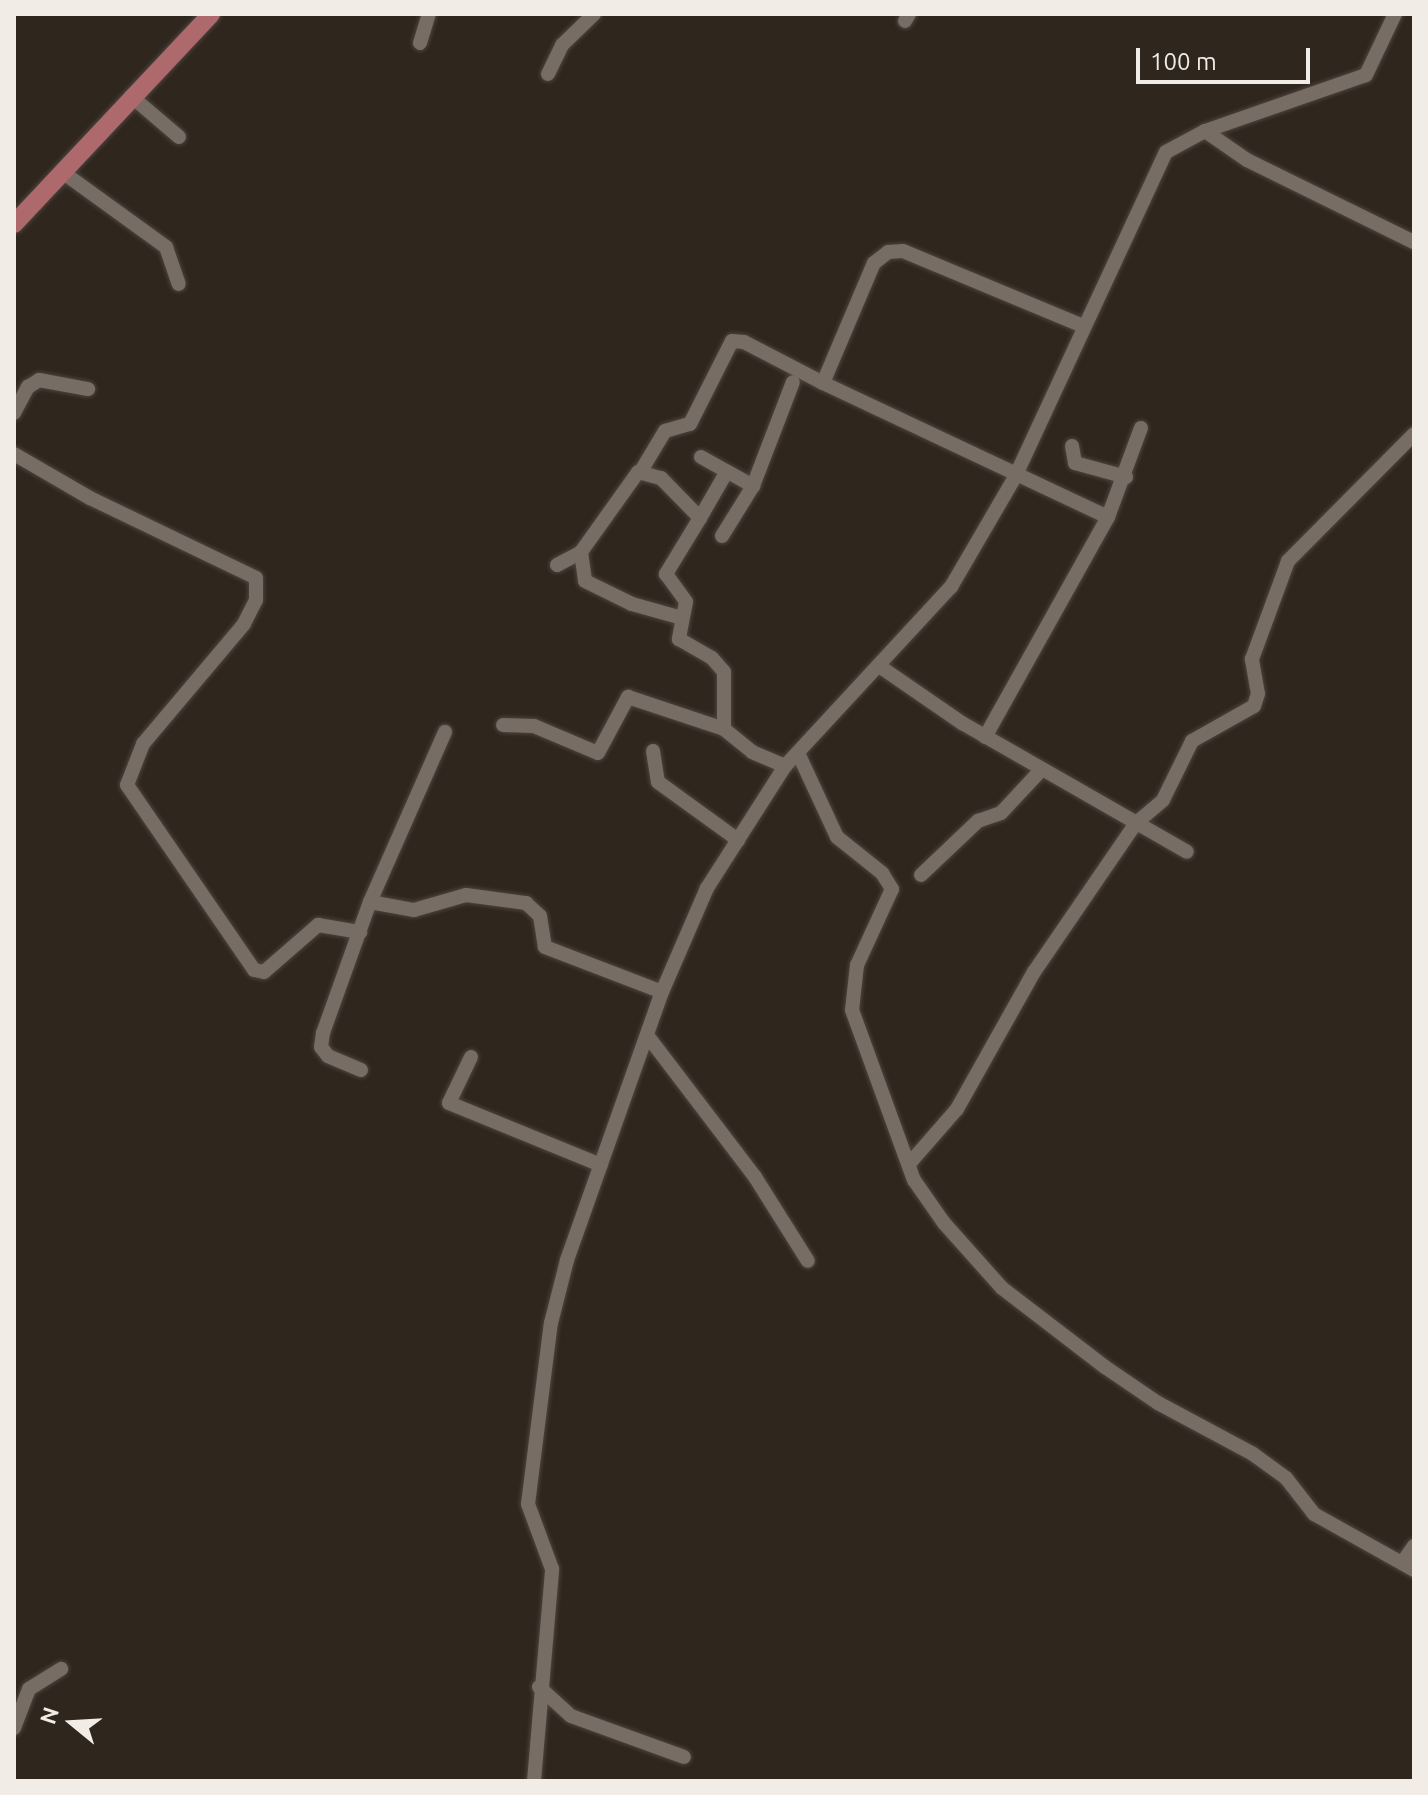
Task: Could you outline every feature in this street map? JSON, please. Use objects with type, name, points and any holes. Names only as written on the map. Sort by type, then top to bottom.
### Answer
[{"type":"main road","points":[[14,224],[211,14]]},
{"type":"street","points":[[420,43],[429,14]]},
{"type":"street","points":[[548,74],[562,45],[594,14]]},
{"type":"street","points":[[534,1781],[539,1687],[552,1561],[528,1504],[530,1468],[551,1323],[567,1260],[650,1039],[662,992],[707,888],[785,766],[882,668],[951,587],[1015,477],[1081,325],[1166,152],[1205,131],[1366,75],[1395,14]]},
{"type":"street","points":[[131,96],[179,137]]},
{"type":"street","points":[[1205,131],[1247,160],[1414,242]]},
{"type":"street","points":[[61,171],[166,247],[179,284]]},
{"type":"street","points":[[823,383],[874,263],[895,250],[1081,325]]},
{"type":"street","points":[[557,565],[581,552],[627,482],[641,471],[665,431],[690,424],[732,341],[744,342],[1015,477],[1108,517]]},
{"type":"street","points":[[14,413],[28,387],[39,380],[88,389]]},
{"type":"street","points":[[722,536],[753,486],[793,382]]},
{"type":"street","points":[[985,737],[1108,517],[1126,477],[1141,428]]},
{"type":"street","points":[[909,1164],[957,1109],[1002,1024],[1136,823],[1163,800],[1196,738],[1254,706],[1258,694],[1252,659],[1288,561],[1414,434]]},
{"type":"street","points":[[1072,446],[1075,463],[1126,477]]},
{"type":"street","points":[[14,454],[90,498],[256,578],[256,600],[244,624],[143,744],[127,785],[254,970],[264,972],[318,925],[360,932]]},
{"type":"street","points":[[701,457],[753,486]]},
{"type":"street","points":[[641,471],[666,482],[700,518]]},
{"type":"street","points":[[724,729],[724,672],[712,658],[683,645],[679,639],[684,597],[666,574],[726,473]]},
{"type":"street","points":[[581,552],[585,581],[632,604],[682,618]]},
{"type":"street","points":[[882,668],[985,737],[1187,852]]},
{"type":"street","points":[[503,725],[534,726],[596,753],[604,749],[623,700],[628,697],[724,729],[752,752],[785,766]]},
{"type":"street","points":[[361,1070],[328,1056],[321,1047],[370,902],[445,732]]},
{"type":"street","points":[[653,751],[658,782],[738,840]]},
{"type":"street","points":[[798,753],[837,837],[882,873],[892,889],[857,965],[852,999],[854,1022],[916,1184],[944,1223],[1014,1299],[1158,1403],[1253,1454],[1286,1478],[1314,1514],[1408,1567],[1414,1546]]},
{"type":"street","points":[[921,875],[978,821],[1001,813],[1042,769]]},
{"type":"street","points":[[370,902],[414,910],[466,895],[526,903],[540,916],[545,947],[662,992]]},
{"type":"street","points":[[650,1039],[755,1177],[808,1261]]},
{"type":"street","points":[[471,1057],[449,1103],[601,1165]]},
{"type":"street","points":[[14,1728],[29,1689],[61,1669]]},
{"type":"street","points":[[539,1687],[571,1716],[684,1757]]}]
